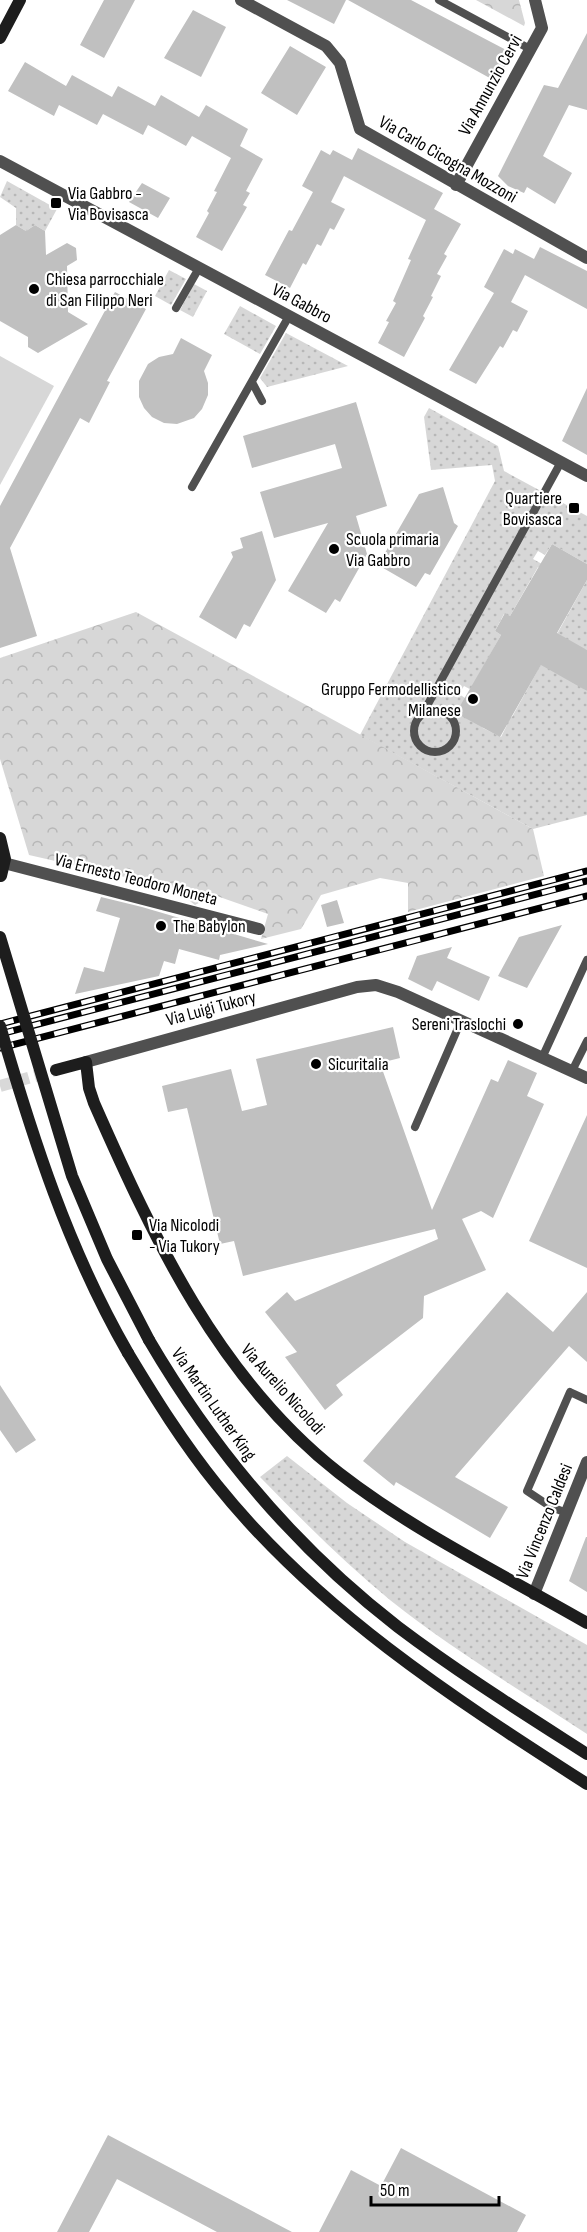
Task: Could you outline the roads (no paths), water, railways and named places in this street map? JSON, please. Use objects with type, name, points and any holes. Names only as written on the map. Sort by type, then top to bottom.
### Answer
[{"type":"street","points":[[0,38],[20,0]]},
{"type":"street","name":"Via Carlo Cicogna Mozzoni","points":[[241,0],[326,46],[340,63],[360,129],[587,258]]},
{"type":"street","name":"Via Annunzio Cervi","points":[[456,185],[542,28],[535,0]]},
{"type":"street","name":"Via Gabbro","points":[[0,161],[587,476]]},
{"type":"street","points":[[0,838],[4,863],[1,876]]},
{"type":"street","name":"Via Ernesto Teodoro Moneta","points":[[4,863],[259,928]]},
{"type":"street","name":"Via Martin Luther King","points":[[0,937],[72,1176],[110,1267],[149,1340],[197,1418],[234,1467],[321,1560],[421,1644],[587,1754]]},
{"type":"street","name":"Via Luigi Tukory","points":[[56,1070],[357,987],[376,985],[398,992],[461,1021]]},
{"type":"street","points":[[461,1021],[587,1078]]},
{"type":"street","points":[[0,1026],[53,1196],[87,1275],[128,1353],[171,1422],[206,1471],[236,1507],[310,1584],[412,1668],[587,1784]]},
{"type":"street","name":"Via Aurelio Nicolodi","points":[[86,1062],[90,1094],[144,1214],[209,1330],[245,1378],[297,1436],[339,1473],[410,1521],[587,1623]]},
{"type":"street","name":"Via Vincenzo Caldesi","points":[[534,1594],[587,1462]]},
{"type":"lane","points":[[439,0],[530,49]]},
{"type":"lane","points":[[176,308],[198,268]]},
{"type":"lane","points":[[192,487],[289,316]]},
{"type":"lane","points":[[252,381],[262,401]]},
{"type":"lane","points":[[429,711],[428,704],[561,462]]},
{"type":"lane","points":[[429,711],[444,712],[456,726],[454,741],[445,750],[427,751],[417,742],[414,727],[416,721],[429,711]]},
{"type":"lane","points":[[542,1058],[587,960]]},
{"type":"lane","points":[[416,1127],[461,1021]]},
{"type":"lane","points":[[572,1071],[587,1041]]},
{"type":"lane","points":[[567,1513],[551,1507],[527,1491],[570,1392],[587,1400]]},
{"type":"tunnel","points":[[0,1086],[56,1070]]},
{"type":"railway","points":[[0,1024],[587,871]]},
{"type":"railway","points":[[0,1034],[587,881]]},
{"type":"railway","points":[[0,1048],[587,896]]},
{"type":"place","name":"Via Gabbro - Via Bovisasca","points":[[56,203]]},
{"type":"place","name":"Chiesa parrocchiale di San Filippo Neri","points":[[34,289]]},
{"type":"place","name":"Quartiere Bovisasca","points":[[574,508]]},
{"type":"place","name":"Scuola primaria Via Gabbro","points":[[334,549]]},
{"type":"place","name":"Gruppo Fermodellistico Milanese","points":[[473,699]]},
{"type":"place","name":"The Babylon","points":[[161,926]]},
{"type":"place","name":"Sereni Traslochi","points":[[518,1024]]},
{"type":"place","name":"Sicuritalia","points":[[316,1064]]},
{"type":"place","name":"Via Nicolodi - Via Tukory","points":[[137,1235]]}]
